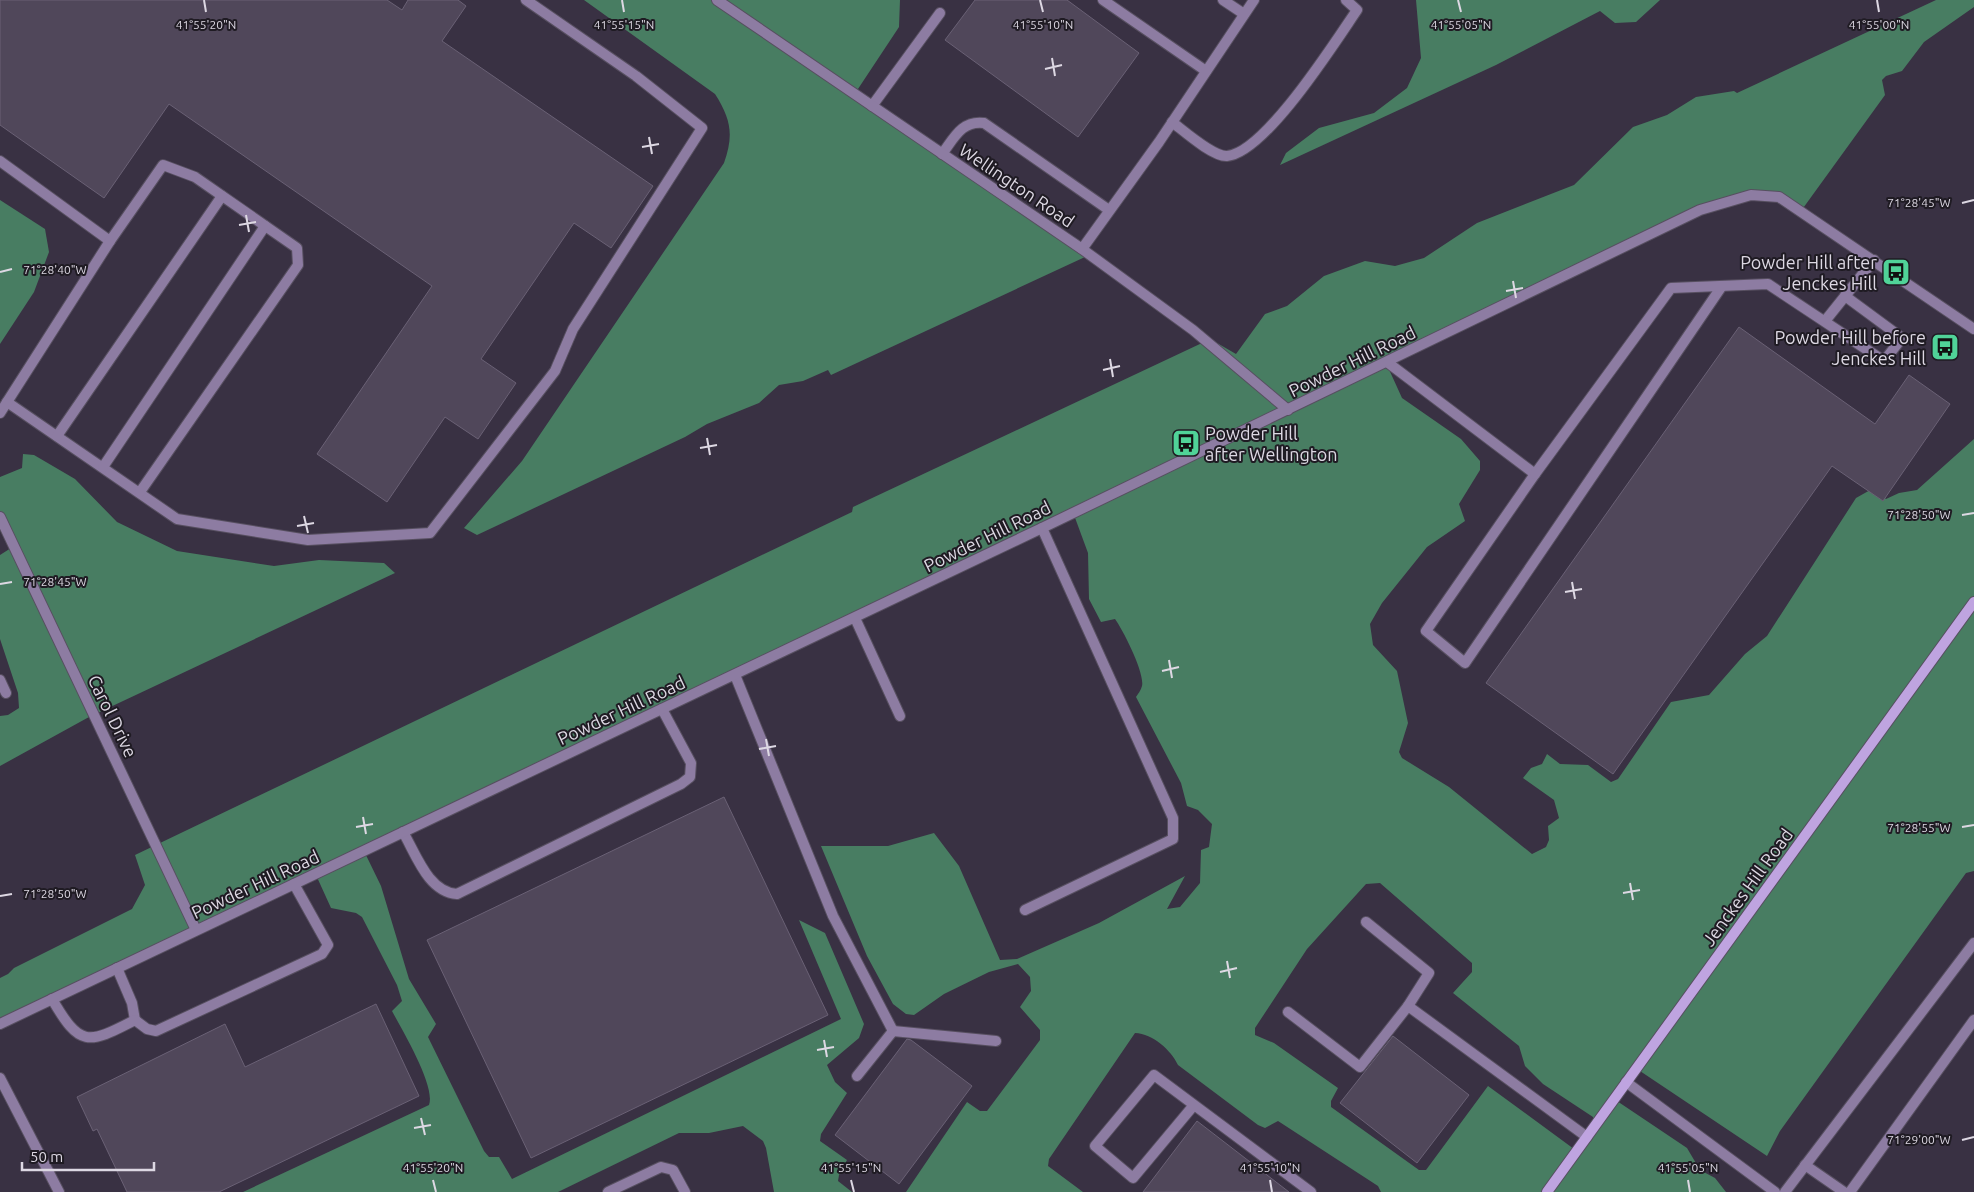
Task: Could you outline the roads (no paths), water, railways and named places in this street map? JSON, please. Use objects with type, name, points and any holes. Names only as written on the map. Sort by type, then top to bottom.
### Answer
[{"type":"main road","name":"Jenckes Hill Road","points":[[1547,1192],[1974,602]]},
{"type":"street","points":[[7,402],[177,519],[308,540],[430,533],[555,371],[573,329],[702,128],[636,76],[526,0]]},
{"type":"street","name":"Wellington Road","points":[[717,0],[1082,249],[1193,330],[1288,410]]},
{"type":"street","points":[[1102,0],[1206,72]]},
{"type":"street","points":[[1223,0],[1244,14]]},
{"type":"street","points":[[1082,249],[1172,122],[1254,0]]},
{"type":"street","points":[[1172,122],[1215,153],[1226,156],[1246,147],[1288,108],[1357,10],[1346,0]]},
{"type":"street","points":[[872,106],[940,13]]},
{"type":"street","points":[[942,154],[965,124],[973,121],[984,123],[1110,210]]},
{"type":"street","points":[[0,161],[110,241]]},
{"type":"street","points":[[0,413],[110,241],[163,165],[195,178],[297,248],[298,265],[140,492]]},
{"type":"street","name":"Powder Hill Road","points":[[0,1024],[855,618],[1700,210],[1734,198],[1765,194],[1779,197],[1974,329]]},
{"type":"street","points":[[57,436],[222,196]]},
{"type":"street","points":[[103,467],[265,226]]},
{"type":"street","points":[[1824,321],[1874,260]]},
{"type":"street","points":[[1722,286],[1466,663],[1426,631],[1535,474],[1671,288],[1768,284],[1884,362],[1902,338],[1845,296]]},
{"type":"street","points":[[1387,362],[1535,474]]},
{"type":"street","name":"Carol Drive","points":[[1,521],[130,786],[196,930]]},
{"type":"street","points":[[1025,910],[1173,838],[1173,818],[1042,528]]},
{"type":"street","points":[[855,618],[900,716]]},
{"type":"street","points":[[735,675],[833,916],[893,1031]]},
{"type":"street","points":[[0,680],[6,694]]},
{"type":"street","points":[[403,832],[431,882],[446,893],[457,894],[681,784],[690,777],[691,763],[662,709]]},
{"type":"street","points":[[117,968],[132,1003],[134,1020],[147,1029],[156,1031],[326,950],[328,945],[294,884]]},
{"type":"street","points":[[1288,1012],[1360,1067],[1408,1006],[1429,973],[1366,922]]},
{"type":"street","points":[[1785,1192],[1974,944]]},
{"type":"street","points":[[52,999],[67,1024],[83,1037],[105,1036],[134,1020]]},
{"type":"street","points":[[1408,1006],[1586,1137]]},
{"type":"street","points":[[1850,1192],[1974,1020]]},
{"type":"street","points":[[893,1031],[996,1041]]},
{"type":"street","points":[[857,1076],[893,1031]]},
{"type":"street","points":[[1194,1105],[1133,1178],[1095,1146],[1154,1075],[1194,1105],[1310,1192]]},
{"type":"street","points":[[0,1078],[59,1192]]},
{"type":"street","points":[[1626,1082],[1775,1192]]},
{"type":"street","points":[[1805,1165],[1844,1192]]},
{"type":"street","points":[[608,1192],[660,1167],[673,1170],[685,1192]]},
{"type":"place","name":"Powder Hill after Jenckes Hill","points":[[1896,272]]},
{"type":"place","name":"Powder Hill before Jenckes Hill","points":[[1945,347]]},
{"type":"place","name":"Powder Hill after Wellington","points":[[1186,443]]}]
